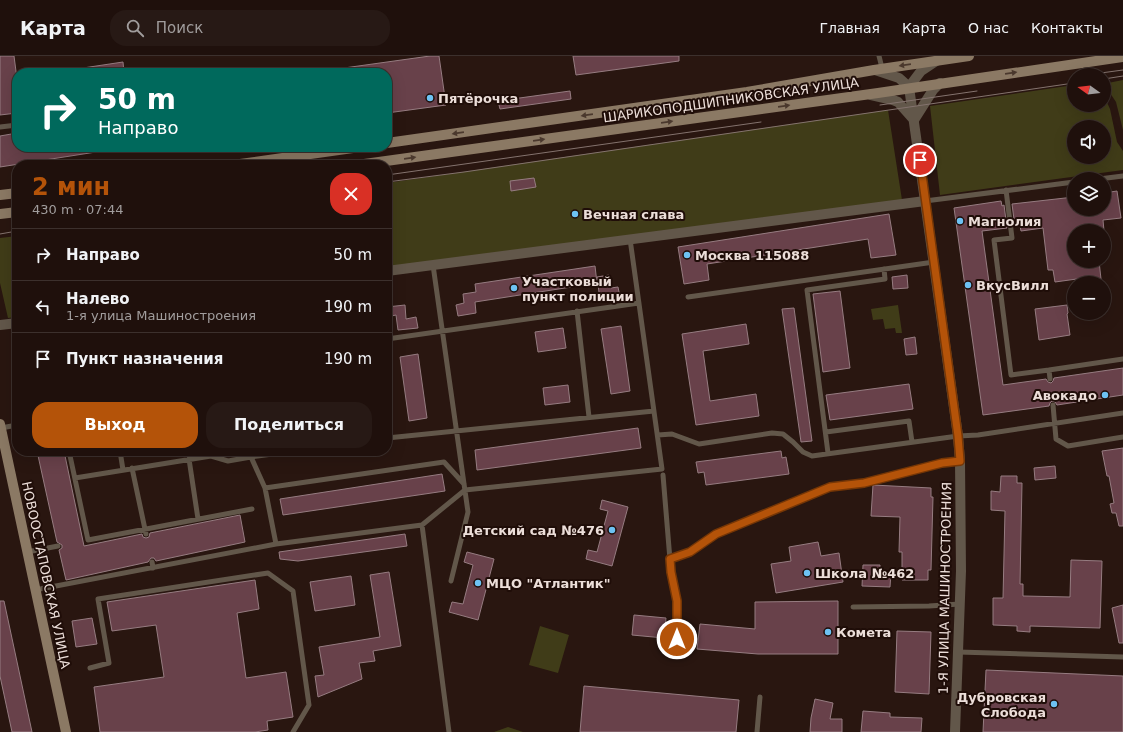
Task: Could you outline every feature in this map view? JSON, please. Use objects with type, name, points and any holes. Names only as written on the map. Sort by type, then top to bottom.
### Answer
[{"type":"main road","name":"ШАРИКОПОДШИПНИКОВСКАЯ УЛИЦА","points":[[392,142],[747,92],[878,69],[969,56]]},
{"type":"main road","name":"ШАРИКОПОДШИПНИКОВСКАЯ УЛИЦА","points":[[392,160],[868,94],[1099,59],[1123,57]]},
{"type":"main road","points":[[268,160],[325,152]]},
{"type":"main road","points":[[0,195],[12,194]]},
{"type":"main road","points":[[0,214],[12,213]]},
{"type":"main road","name":"НОВООСТАПОВСКАЯ УЛИЦА","points":[[0,426],[66,732]]},
{"type":"street","points":[[878,69],[900,78],[909,87],[921,71],[936,61]]},
{"type":"street","points":[[868,94],[898,102],[914,120],[933,90],[940,83]]},
{"type":"street","name":"1-Я УЛИЦА МАШИНОСТРОЕНИЯ","points":[[909,87],[958,436],[960,461],[960,604],[955,732]]},
{"type":"street","points":[[392,270],[925,201]]},
{"type":"street","points":[[0,326],[12,324]]},
{"type":"lane","points":[[878,69],[879,56]]},
{"type":"lane","points":[[0,127],[12,126]]},
{"type":"lane","points":[[1111,177],[1123,176]]},
{"type":"lane","points":[[925,201],[1067,183]]},
{"type":"lane","points":[[1006,190],[1012,238],[994,240],[1011,375],[1123,360]]},
{"type":"lane","points":[[36,590],[276,544],[422,525],[465,487],[662,469],[630,239]]},
{"type":"lane","points":[[688,297],[934,262]]},
{"type":"lane","points":[[433,264],[468,512],[451,580]]},
{"type":"lane","points":[[828,453],[826,413],[807,290],[885,279],[884,269]]},
{"type":"lane","points":[[392,339],[639,303]]},
{"type":"lane","points":[[577,312],[589,417]]},
{"type":"lane","points":[[1049,370],[1050,379]]},
{"type":"lane","points":[[1053,405],[1056,439],[1068,446],[1123,437]]},
{"type":"lane","points":[[392,438],[654,411]]},
{"type":"lane","points":[[658,436],[672,434],[699,444],[772,433],[783,434],[803,452],[812,456],[958,436],[978,435],[1123,412]]},
{"type":"lane","points":[[826,432],[909,421],[912,442]]},
{"type":"lane","points":[[0,426],[12,425]]},
{"type":"lane","points":[[70,456],[88,540],[146,531],[252,509]]},
{"type":"lane","points":[[121,456],[123,470]]},
{"type":"lane","points":[[75,478],[211,456],[228,461],[258,456]]},
{"type":"lane","points":[[251,457],[265,488],[276,544]]},
{"type":"lane","points":[[189,459],[198,519]]},
{"type":"lane","points":[[670,559],[690,552],[716,534],[830,487],[864,483],[942,463],[960,461]]},
{"type":"lane","points":[[265,488],[444,462],[465,487]]},
{"type":"lane","points":[[132,468],[146,531]]},
{"type":"lane","points":[[663,475],[671,572],[677,601],[677,652]]},
{"type":"lane","points":[[422,525],[450,732]]},
{"type":"lane","points":[[28,552],[58,546]]},
{"type":"lane","points":[[152,562],[153,568]]},
{"type":"lane","points":[[90,668],[109,664],[98,599],[268,573],[293,591],[309,705],[294,732]]},
{"type":"lane","points":[[853,607],[960,604]]},
{"type":"lane","points":[[958,652],[1123,657]]},
{"type":"lane","points":[[757,732],[760,697]]},
{"type":"shaded area","points":[[1123,80],[1123,130],[1116,102],[1111,94],[1111,82]]},
{"type":"shaded area","points":[[1067,86],[1067,112],[1111,112],[1117,142],[1123,151],[1123,170],[1108,172],[1067,172],[1067,178],[940,195],[930,106]]},
{"type":"shaded area","points":[[888,110],[902,200],[392,267],[392,182]]},
{"type":"shaded area","points":[[12,237],[12,318],[8,318],[0,283],[0,238]]},
{"type":"shaded area","points":[[898,305],[902,333],[896,333],[895,328],[885,329],[883,319],[873,320],[871,309]]},
{"type":"shaded area","points":[[540,626],[569,635],[558,673],[529,665]]},
{"type":"shaded area","points":[[508,727],[523,732],[494,732]]},
{"type":"building","points":[[0,56],[14,56],[16,68],[12,68],[12,114],[0,115]]},
{"type":"building","points":[[439,56],[446,105],[392,112],[392,68],[344,68]]},
{"type":"building","points":[[573,56],[679,56],[679,61],[576,75]]},
{"type":"building","points":[[123,62],[124,68],[83,68]]},
{"type":"building","points":[[570,91],[571,99],[500,109],[498,101]]},
{"type":"building","points":[[12,134],[12,152],[96,152],[45,160],[12,160],[12,165],[0,167],[0,136]]},
{"type":"building","points":[[534,178],[536,187],[511,191],[510,181]]},
{"type":"building","points":[[1117,191],[1121,218],[1103,220],[1103,224],[1067,224],[1067,268],[1100,268],[1101,276],[1067,276],[1067,280],[1055,282],[1053,270],[1048,270],[1043,228],[1021,231],[1020,226],[1015,227],[1012,204],[1067,198],[1067,216],[1111,216],[1111,192]]},
{"type":"building","points":[[1001,201],[1002,206],[1004,205],[1007,228],[982,231],[1003,385],[1046,379],[1051,383],[1054,378],[1123,368],[1123,395],[1057,405],[1052,401],[1049,406],[983,415],[954,208]]},
{"type":"building","points":[[889,214],[896,255],[871,258],[868,239],[707,264],[709,280],[684,284],[678,247]]},
{"type":"building","points":[[595,266],[597,283],[475,302],[476,313],[458,316],[456,305],[464,303],[463,294],[476,292],[475,284]]},
{"type":"building","points":[[609,275],[611,288],[618,287],[620,297],[600,300],[597,277]]},
{"type":"building","points":[[907,275],[908,288],[893,289],[892,277]]},
{"type":"building","points":[[840,291],[850,368],[823,372],[813,294]]},
{"type":"building","points":[[405,305],[406,319],[416,317],[418,328],[398,330],[396,315],[392,316],[392,306]]},
{"type":"building","points":[[1067,305],[1067,320],[1070,335],[1039,340],[1035,309]]},
{"type":"building","points":[[794,308],[812,441],[801,442],[782,309]]},
{"type":"building","points":[[746,324],[749,344],[703,351],[710,401],[756,394],[759,416],[696,425],[682,334]]},
{"type":"building","points":[[621,326],[630,391],[611,394],[601,329]]},
{"type":"building","points":[[563,328],[566,348],[538,352],[535,332]]},
{"type":"building","points":[[915,337],[917,354],[906,355],[904,339]]},
{"type":"building","points":[[418,354],[427,418],[409,421],[400,357]]},
{"type":"building","points":[[909,384],[913,409],[830,420],[826,395]]},
{"type":"building","points":[[568,385],[570,402],[545,405],[543,388]]},
{"type":"building","points":[[638,428],[641,448],[477,470],[475,450]]},
{"type":"building","points":[[1123,448],[1123,526],[1119,526],[1116,513],[1112,513],[1110,504],[1114,503],[1102,451]]},
{"type":"building","points":[[781,451],[782,458],[786,457],[789,474],[706,485],[704,472],[698,473],[696,462]]},
{"type":"building","points":[[38,456],[65,456],[84,546],[142,534],[143,537],[146,538],[149,537],[150,533],[240,515],[245,542],[156,561],[154,558],[151,558],[148,562],[66,580],[59,550],[62,548],[62,545],[57,542]]},
{"type":"building","points":[[1055,466],[1056,478],[1035,480],[1034,468]]},
{"type":"building","points":[[442,474],[445,491],[283,515],[280,499]]},
{"type":"building","points":[[1001,476],[1017,476],[1017,483],[1022,483],[1020,584],[1023,584],[1023,596],[1070,597],[1071,560],[1102,561],[1100,628],[1030,626],[1030,632],[1017,631],[1017,626],[993,625],[993,598],[1003,598],[1005,511],[991,510],[991,491],[1000,492]]},
{"type":"building","points":[[873,485],[931,488],[931,497],[933,497],[931,570],[928,570],[928,580],[902,580],[902,552],[899,552],[900,517],[871,516]]},
{"type":"building","name":"Детский сад №476","points":[[602,500],[628,507],[612,566],[586,559],[588,550],[597,552],[608,511],[600,509]]},
{"type":"building","points":[[405,534],[407,546],[298,561],[280,559],[279,552]]},
{"type":"building","name":"Школа №462","points":[[818,542],[821,556],[839,553],[843,582],[776,593],[771,564],[791,561],[789,547]]},
{"type":"building","name":"МЦО \"Атлантик\"","points":[[467,552],[494,559],[478,620],[449,612],[452,602],[463,604],[473,565],[464,562]]},
{"type":"building","points":[[863,565],[880,565],[880,571],[891,572],[890,587],[862,586]]},
{"type":"building","points":[[389,572],[401,646],[373,651],[375,661],[359,663],[362,679],[318,697],[315,676],[324,675],[319,647],[380,637],[370,575]]},
{"type":"building","points":[[351,576],[355,605],[315,611],[310,582]]},
{"type":"building","points":[[255,580],[259,609],[237,613],[246,678],[286,672],[293,717],[267,721],[268,730],[255,732],[100,732],[94,687],[164,677],[156,625],[112,631],[107,602]]},
{"type":"building","points":[[0,601],[4,601],[32,732],[12,732],[0,676]]},
{"type":"building","points":[[838,601],[838,654],[758,654],[697,649],[700,624],[755,629],[755,602]]},
{"type":"building","points":[[1123,605],[1123,643],[1119,643],[1112,608]]},
{"type":"building","points":[[634,615],[666,618],[664,638],[632,635]]},
{"type":"building","points":[[92,618],[97,644],[76,647],[72,621]]},
{"type":"building","points":[[897,631],[931,632],[929,694],[895,692]]},
{"type":"building","name":"Дубровская Слобода","points":[[986,670],[1123,676],[1123,732],[983,732]]},
{"type":"building","points":[[584,686],[739,700],[736,732],[580,732]]},
{"type":"building","points":[[815,699],[833,703],[830,719],[842,719],[842,732],[810,732]]},
{"type":"building","points":[[863,711],[890,713],[890,717],[922,718],[921,732],[861,732]]},
{"type":"tram line","points":[[1111,72],[1123,70]]},
{"type":"tram line","points":[[1111,78],[1123,76]]},
{"type":"tram line","points":[[392,181],[1067,84]]},
{"type":"tram line","points":[[880,105],[977,91]]},
{"type":"tram line","points":[[392,174],[761,122]]},
{"type":"tram line","points":[[0,234],[12,232]]},
{"type":"place","name":"Пятёрочка","points":[[430,98]]},
{"type":"place","name":"Вечная слава","points":[[575,214]]},
{"type":"place","name":"Магнолия","points":[[960,221]]},
{"type":"place","name":"Москва 115088","points":[[687,255]]},
{"type":"place","name":"ВкусВилл","points":[[968,285]]},
{"type":"place","name":"Участковый пункт полиции","points":[[514,288]]},
{"type":"place","name":"Авокадо","points":[[1105,395]]},
{"type":"place","name":"Детский сад №476","points":[[612,530]]},
{"type":"place","name":"Школа №462","points":[[807,573]]},
{"type":"place","name":"МЦО \"Атлантик\"","points":[[478,583]]},
{"type":"place","name":"Комета","points":[[828,632]]},
{"type":"place","name":"Дубровская Слобода","points":[[1054,704]]},
{"type":"route","points":[[677,639],[677,601],[670,559],[690,552],[716,534],[830,487],[864,483],[942,463],[960,461],[958,436],[920,160]]}]
